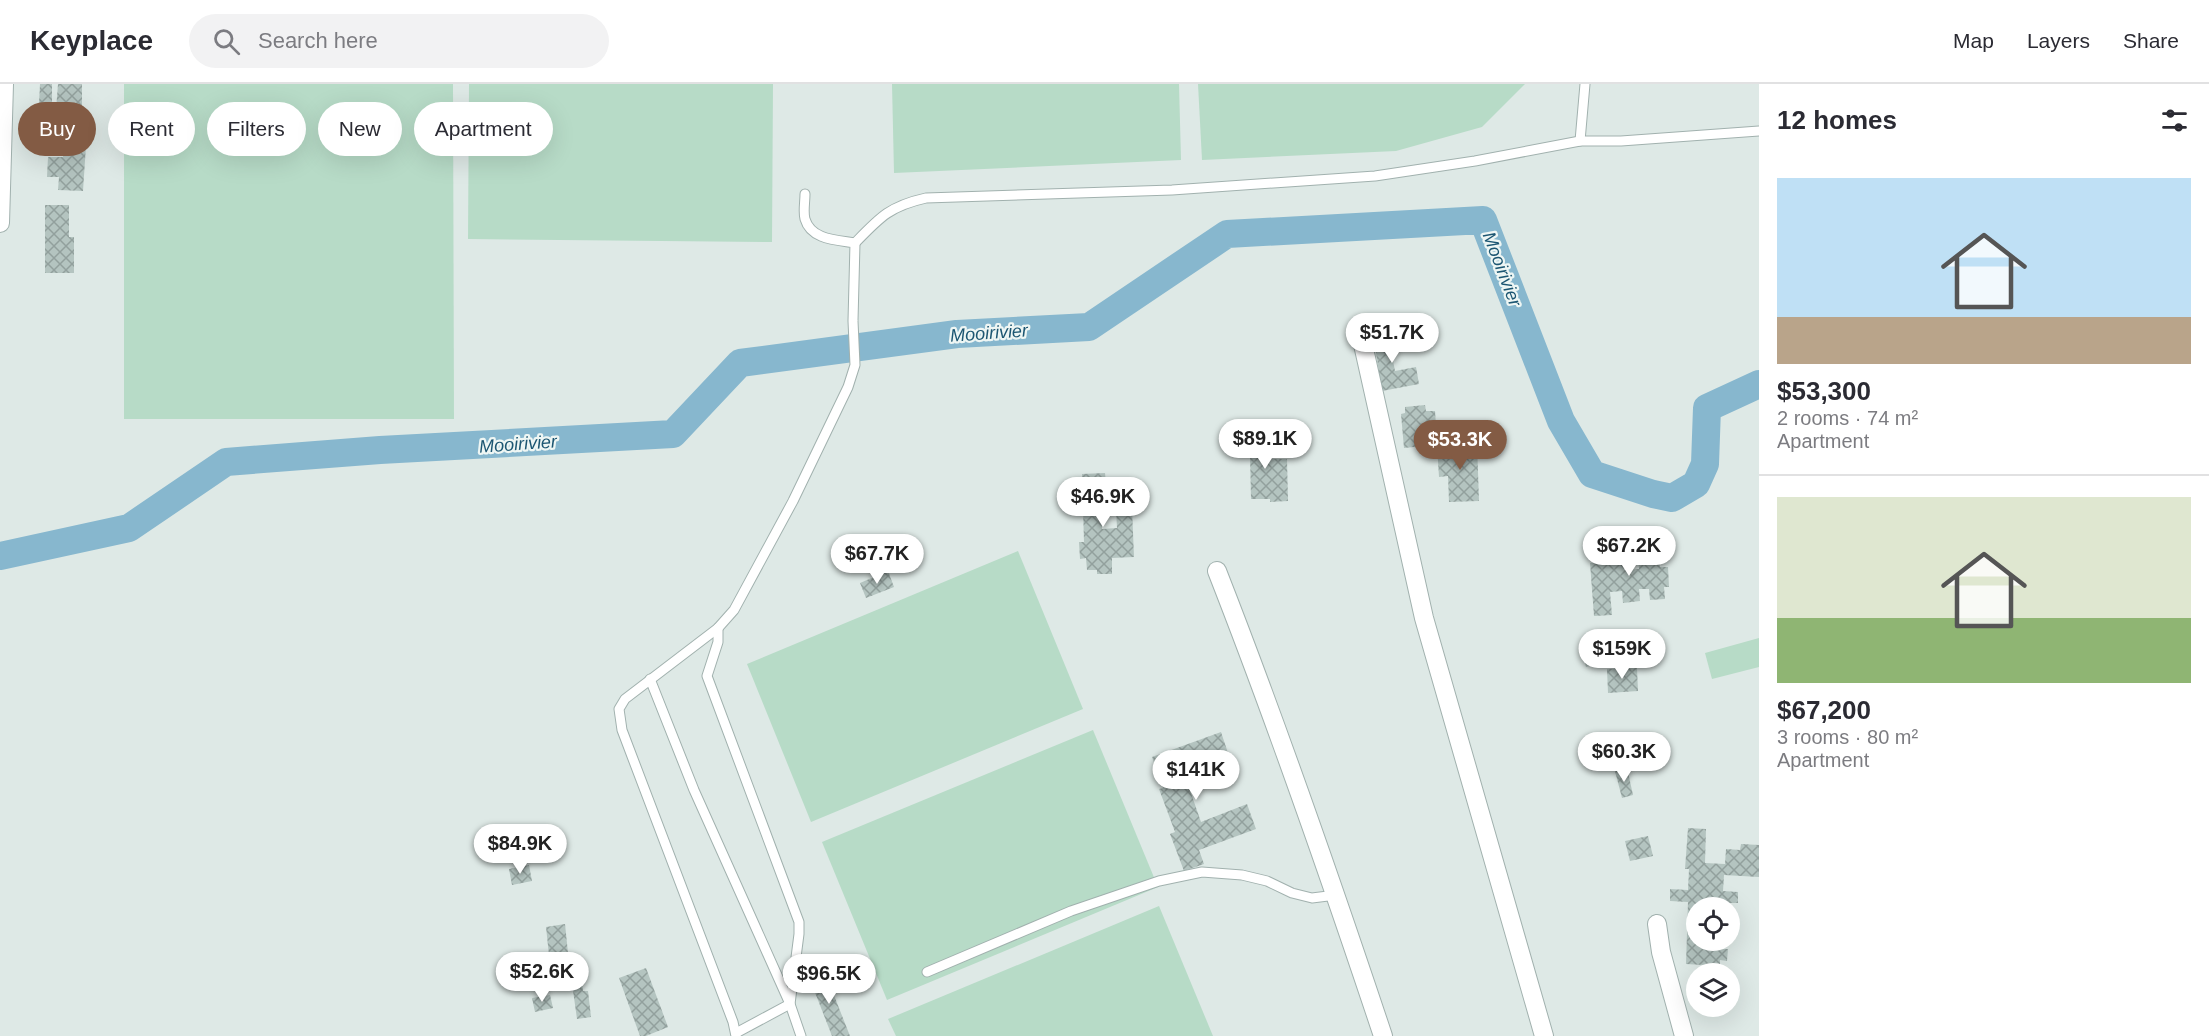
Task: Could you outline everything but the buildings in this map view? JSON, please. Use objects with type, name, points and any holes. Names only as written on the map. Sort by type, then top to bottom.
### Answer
[{"type":"street","points":[[0,223],[4,84]]},
{"type":"street","points":[[1360,332],[1424,618],[1544,1036]]},
{"type":"street","points":[[1217,571],[1251,658],[1336,895],[1383,1036]]},
{"type":"street","points":[[1657,924],[1661,952],[1684,1036]]},
{"type":"lane","points":[[1580,141],[1584,84]]},
{"type":"lane","points":[[790,1004],[736,1034],[734,1022],[622,730],[619,709],[625,699],[718,627],[734,610],[752,580],[848,387],[855,364],[853,321],[855,243],[879,218],[896,206],[926,198],[1172,190],[1375,176],[1475,161],[1580,141],[1621,141],[1759,131]]},
{"type":"lane","points":[[805,194],[805,219],[812,231],[824,238],[855,243]]},
{"type":"lane","points":[[718,627],[718,642],[707,676],[799,922],[800,934],[790,1004]]},
{"type":"lane","points":[[650,679],[694,790],[790,1004],[801,1036]]},
{"type":"lane","points":[[927,972],[1071,911],[1159,881],[1202,872],[1242,875],[1267,881],[1292,893],[1312,898],[1336,895]]},
{"type":"green space","points":[[124,84],[453,84],[453,102],[414,102],[414,156],[453,156],[454,419],[124,419],[124,156],[195,156],[195,102],[124,102]]},
{"type":"green space","points":[[469,84],[773,84],[772,242],[468,239],[469,156],[553,156],[553,102],[469,102]]},
{"type":"green space","points":[[892,84],[1179,84],[1181,160],[894,173]]},
{"type":"green space","points":[[1198,84],[1525,84],[1482,127],[1396,151],[1202,160]]},
{"type":"green space","points":[[1018,551],[1083,709],[811,822],[747,664]]},
{"type":"green space","points":[[1759,638],[1759,667],[1712,679],[1705,653]]},
{"type":"green space","points":[[1093,730],[1158,887],[887,1000],[822,842]]},
{"type":"green space","points":[[1159,906],[1213,1036],[896,1036],[888,1019]]},
{"type":"waterway","name":"Mooirivier","points":[[0,556],[129,528],[226,462],[380,450],[673,434],[740,363],[957,334],[1089,327],[1227,234],[1483,220],[1561,421],[1592,474],[1653,494],[1672,498],[1696,484],[1705,464],[1707,408],[1759,384]]}]
